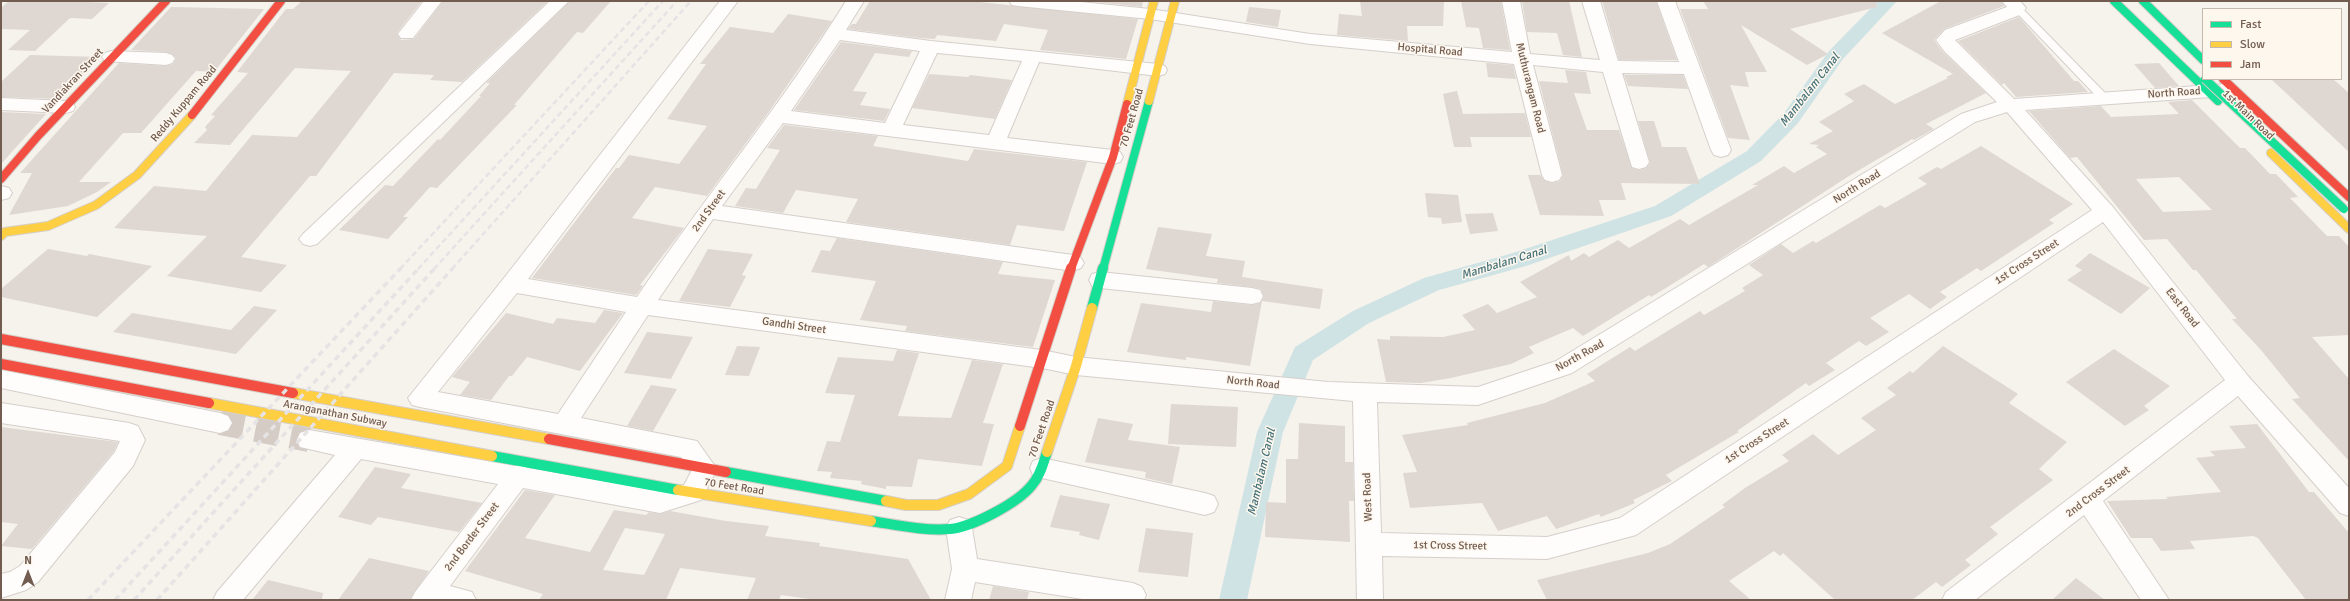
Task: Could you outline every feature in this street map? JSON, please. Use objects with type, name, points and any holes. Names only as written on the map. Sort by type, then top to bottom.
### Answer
[{"type":"main road","name":"Vandiakran Street","points":[[1,190],[66,107],[111,57],[166,1]]},
{"type":"main road","name":"Reddy Kuppam Road","points":[[2,233],[48,226],[96,205],[138,174],[183,126],[282,1]]},
{"type":"main road","name":"70 Feet Road","points":[[657,486],[692,493],[915,528],[960,528],[1003,507],[1028,490],[1042,468],[1076,366],[1158,70],[1175,1]]},
{"type":"main road","name":"1st Main Road","points":[[2114,1],[2202,79]]},
{"type":"main road","points":[[2127,1],[2202,79]]},
{"type":"main road","points":[[2142,1],[2202,59]]},
{"type":"main road","points":[[1,339],[906,505],[944,504],[967,495],[992,480],[1007,466],[1073,263],[1113,157],[1152,8]]},
{"type":"main road","points":[[2205,82],[2349,214]]},
{"type":"main road","name":"1st Main Road","points":[[2205,82],[2349,229]]},
{"type":"main road","points":[[2229,84],[2349,197]]},
{"type":"main road","name":"Aranganathan Subway","points":[[4,370],[657,486]]},
{"type":"street","points":[[407,34],[433,1]]},
{"type":"street","points":[[310,239],[560,1]]},
{"type":"street","points":[[309,440],[355,449],[519,475],[660,502],[692,493],[705,469],[688,448],[420,398],[512,284],[729,1]]},
{"type":"street","name":"2nd Street","points":[[565,424],[641,306],[779,116],[835,34],[855,1]]},
{"type":"street","points":[[1018,1],[1152,8]]},
{"type":"street","name":"Muthurangam Road","points":[[1511,1],[1522,59],[1552,174]]},
{"type":"street","points":[[1591,1],[1639,162]]},
{"type":"street","points":[[1666,1],[1721,150]]},
{"type":"street","name":"East Road","points":[[2014,5],[1952,34],[1945,40],[1951,48],[2010,105],[2105,211],[2240,382],[2349,505]]},
{"type":"street","name":"Hospital Road","points":[[1152,8],[1170,19],[1310,39],[1611,67],[1691,68]]},
{"type":"street","points":[[835,34],[931,47],[1033,56],[1158,70]]},
{"type":"street","points":[[891,130],[931,47]]},
{"type":"street","points":[[996,141],[1033,56]]},
{"type":"street","points":[[111,57],[166,59]]},
{"type":"street","name":"North Road","points":[[1076,366],[1365,394],[1478,396],[1564,367],[1968,118],[2010,105],[2104,98],[2205,82],[2229,84]]},
{"type":"street","points":[[1,104],[66,107]]},
{"type":"street","points":[[779,116],[996,141],[1113,157]]},
{"type":"street","name":"1st Cross Street","points":[[1369,544],[1547,548],[1627,527],[2105,211]]},
{"type":"street","points":[[708,212],[1073,263]]},
{"type":"street","points":[[1100,280],[1252,296]]},
{"type":"street","name":"Gandhi Street","points":[[512,284],[641,306],[1042,359],[1076,366]]},
{"type":"street","points":[[4,370],[220,423]]},
{"type":"street","name":"2nd Cross Street","points":[[1955,600],[2088,500],[2240,382]]},
{"type":"street","name":"West Road","points":[[1365,394],[1370,600]]},
{"type":"street","points":[[1,413],[129,433],[133,440],[124,459],[29,574],[17,582],[1,586]]},
{"type":"street","points":[[226,600],[355,449]]},
{"type":"street","points":[[1042,468],[1205,504]]},
{"type":"street","name":"2nd Border Street","points":[[427,597],[519,475]]},
{"type":"street","points":[[2088,500],[2156,600]]},
{"type":"street","points":[[958,600],[965,570],[960,528]]},
{"type":"street","points":[[965,570],[1133,595]]},
{"type":"street","points":[[427,597],[464,600]]},
{"type":"lane","points":[[2014,5],[2104,98]]},
{"type":"building","points":[[9,1],[109,3],[92,19],[70,18],[35,51],[8,50],[30,30],[1,29],[1,8]]},
{"type":"building","points":[[302,1],[422,1],[397,33],[401,40],[414,39],[443,1],[548,1],[462,82],[430,80],[434,75],[394,73],[316,176],[310,176],[241,257],[287,265],[261,292],[167,276],[207,236],[114,228],[154,186],[206,191],[252,135],[297,137],[351,71],[295,68],[230,145],[194,143],[207,130],[205,127],[215,116],[211,115],[248,73],[237,72],[286,9],[293,9]]},
{"type":"building","points":[[570,1],[611,1],[583,33],[577,32],[514,105],[517,105],[437,188],[430,187],[403,217],[408,217],[388,239],[339,230],[385,185],[393,186],[438,139],[440,140],[481,96],[479,96],[490,83],[486,83]]},
{"type":"building","points":[[870,1],[971,1],[1138,19],[1126,59],[1040,50],[1048,30],[1004,24],[996,41],[937,35],[935,39],[919,38],[848,29],[852,24],[856,24]]},
{"type":"building","points":[[1086,1],[1143,1],[1142,7]]},
{"type":"building","points":[[1360,1],[1444,1],[1443,26],[1407,26],[1408,41],[1337,35],[1339,14],[1362,16]]},
{"type":"building","points":[[1461,1],[1501,2],[1510,50],[1483,48],[1479,28],[1466,27]]},
{"type":"building","points":[[1522,1],[1569,1],[1582,57],[1563,55],[1557,33],[1527,32]]},
{"type":"building","points":[[1602,1],[1656,1],[1677,60],[1619,60]]},
{"type":"building","points":[[1703,1],[1876,1],[1877,7],[1790,29],[1828,54],[1807,65],[1741,25],[1767,72],[1745,72],[1749,87],[1730,85],[1750,140],[1728,138],[1680,9],[1708,9]]},
{"type":"building","points":[[1941,1],[2001,1],[2004,6],[1944,29],[1934,40],[1944,53],[1986,93],[1926,124],[1934,129],[1914,140],[1912,139],[1849,176],[1708,267],[1704,264],[1651,297],[1649,295],[1583,336],[1573,328],[1529,347],[1534,353],[1511,364],[1451,378],[1421,383],[1386,382],[1377,339],[1390,340],[1390,336],[1443,337],[1475,330],[1462,315],[1488,304],[1497,313],[1537,297],[1520,282],[1569,255],[1571,261],[1584,253],[1589,257],[1618,240],[1629,248],[1680,219],[1689,225],[1758,185],[1752,185],[1784,166],[1794,173],[1827,154],[1816,147],[1819,145],[1809,144],[1833,131],[1819,122],[1854,101],[1844,94],[1864,84],[1895,104],[1948,78],[1946,77],[1953,74],[1882,33]]},
{"type":"building","points":[[171,7],[264,9],[214,72],[196,71],[141,133],[123,133],[79,182],[111,182],[97,192],[68,206],[9,215],[32,173],[20,173],[119,63],[166,66],[173,64],[176,58],[172,54],[166,52],[131,50]]},
{"type":"building","points":[[1249,7],[1281,10],[1278,27],[1246,22]]},
{"type":"building","points":[[788,14],[832,21],[768,113],[707,196],[655,187],[632,218],[684,228],[640,285],[643,286],[636,295],[532,278],[616,168],[619,168],[629,155],[679,164],[707,126],[667,119],[706,64],[700,64],[730,27],[773,33]]},
{"type":"building","points":[[2019,17],[2074,81],[2078,81],[2088,92],[2016,97],[2004,83],[2002,85],[1958,41]]},
{"type":"building","points":[[841,42],[912,51],[909,57],[875,53],[853,91],[867,92],[860,105],[890,109],[884,121],[794,110]]},
{"type":"building","points":[[30,55],[100,57],[60,99],[1,97],[1,82]]},
{"type":"building","points":[[1486,63],[1513,65],[1516,79],[1488,77]]},
{"type":"building","points":[[2159,63],[2179,86],[2155,88],[2134,64]]},
{"type":"building","points":[[1565,70],[1586,72],[1591,94],[1574,93],[1587,130],[1619,130],[1632,168],[1639,170],[1646,168],[1650,163],[1638,121],[1654,121],[1662,147],[1686,147],[1700,184],[1621,183],[1626,200],[1599,200],[1604,216],[1540,215],[1528,175],[1540,175],[1545,181],[1552,183],[1560,181],[1563,175],[1539,81],[1568,83]]},
{"type":"building","points":[[929,74],[968,77],[970,75],[1012,80],[995,119],[912,108]]},
{"type":"building","points":[[1624,75],[1683,75],[1688,89],[1628,86]]},
{"type":"building","points":[[2272,80],[2334,80],[2349,93],[2349,152]]},
{"type":"building","points":[[1457,91],[1463,114],[1525,113],[1531,137],[1470,137],[1472,147],[1454,147],[1443,94]]},
{"type":"building","points":[[2192,100],[2240,148],[2245,148],[2270,174],[2276,174],[2298,197],[2290,198],[2327,236],[2339,236],[2349,247],[2349,335],[2312,337],[2349,379],[2349,461],[2292,399],[2300,398],[2261,350],[2232,319],[2237,319],[2196,270],[2193,270],[2167,239],[2144,240],[2077,157],[2070,158],[2029,111],[2101,106],[2111,117],[2179,114],[2168,102]],"holes":[[[2179,177],[2212,210],[2163,212],[2136,179]]]},
{"type":"building","points":[[1,112],[46,114],[1,164]]},
{"type":"building","points":[[784,125],[878,136],[873,146],[968,161],[974,149],[1087,162],[1064,231],[1017,225],[1010,245],[846,222],[858,199],[796,190],[783,213],[735,206],[746,188],[756,189],[780,150],[767,148]]},
{"type":"building","points":[[1981,146],[2073,204],[2049,220],[2054,223],[1981,271],[1977,268],[1940,292],[1947,297],[1930,309],[1909,294],[1870,318],[1889,332],[1866,346],[1859,341],[1826,363],[1835,370],[1809,386],[1806,383],[1737,431],[1739,432],[1666,475],[1672,481],[1633,500],[1635,503],[1601,517],[1599,514],[1556,529],[1547,516],[1498,531],[1482,503],[1410,508],[1403,473],[1417,472],[1402,435],[1468,425],[1467,423],[1545,403],[1595,381],[1587,374],[1630,347],[1635,351],[1700,311],[1704,315],[1745,291],[1742,288],[1763,275],[1749,265],[1781,244],[1793,253],[1813,241],[1816,243],[1880,205],[1885,208],[1927,184],[1918,178],[1937,167],[1941,169]]},
{"type":"building","points":[[1425,193],[1458,195],[1462,222],[1442,224],[1441,218],[1428,217]]},
{"type":"building","points":[[1493,213],[1498,231],[1470,234],[1465,214]]},
{"type":"building","points":[[1158,227],[1212,234],[1206,256],[1245,261],[1242,277],[1323,289],[1320,309],[1262,301],[1250,366],[1186,357],[1186,360],[1127,352],[1141,303],[1211,312],[1213,301],[1252,305],[1260,303],[1264,297],[1261,289],[1217,283],[1218,279],[1146,269]]},
{"type":"building","points":[[837,238],[1003,262],[998,274],[1055,280],[1033,347],[905,331],[907,326],[860,320],[876,281],[811,272],[821,250],[830,251]]},
{"type":"building","points":[[48,249],[87,256],[89,254],[152,266],[97,317],[1,297],[1,289]]},
{"type":"building","points":[[708,249],[753,254],[742,275],[746,276],[730,307],[679,301]]},
{"type":"building","points":[[2090,253],[2150,288],[2121,314],[2067,280],[2082,270],[2075,266]]},
{"type":"building","points":[[254,306],[277,310],[236,354],[113,332],[132,313],[231,330]]},
{"type":"building","points":[[604,310],[623,313],[580,371],[527,357],[512,376],[509,376],[491,400],[460,395],[470,382],[452,377],[506,313],[553,324],[557,318],[595,323]]},
{"type":"building","points":[[647,332],[693,337],[671,379],[624,373]]},
{"type":"building","points":[[737,346],[760,347],[749,376],[725,375]]},
{"type":"building","points":[[1943,346],[2018,394],[2009,403],[2067,442],[2039,469],[2053,480],[1990,527],[1998,534],[1965,560],[1971,565],[1942,587],[1936,582],[1912,600],[1835,600],[1783,553],[1780,556],[1774,551],[1729,581],[1751,600],[1547,600],[1537,580],[1648,553],[1670,544],[1725,507],[1722,505],[1745,488],[1789,461],[1782,455],[1813,434],[1838,455],[1876,430],[1861,418],[1896,395],[1887,388],[1910,371],[1913,373]]},
{"type":"building","points":[[2114,349],[2170,386],[2144,406],[2149,410],[2125,426],[2066,382]]},
{"type":"building","points":[[897,350],[919,353],[898,416],[951,418],[972,360],[1003,364],[983,423],[994,424],[982,466],[918,459],[912,487],[886,486],[886,489],[861,484],[862,481],[830,478],[832,472],[817,471],[827,441],[840,442],[855,395],[825,393],[838,357],[893,361]]},
{"type":"building","points":[[651,385],[677,389],[653,431],[627,426]]},
{"type":"building","points":[[1171,404],[1238,407],[1236,447],[1168,444]]},
{"type":"building","points":[[1098,418],[1133,424],[1128,440],[1180,447],[1172,484],[1145,478],[1146,472],[1085,462]]},
{"type":"building","points":[[1299,423],[1345,426],[1345,462],[1353,462],[1354,501],[1349,501],[1350,542],[1265,537],[1266,502],[1286,503],[1286,459],[1298,459]]},
{"type":"building","points":[[2257,424],[2309,492],[2314,492],[2349,533],[2349,600],[2306,600],[2258,538],[2253,536],[2190,541],[2195,549],[2161,551],[2152,538],[2131,538],[2107,501],[2168,499],[2166,497],[2221,492],[2196,458],[2215,456],[2210,451],[2246,448],[2229,426]]},
{"type":"building","points":[[1,427],[118,442],[114,451],[32,549],[1,546],[18,524],[1,522]]},
{"type":"building","points":[[375,467],[411,474],[401,488],[482,503],[459,532],[378,517],[371,525],[338,517]]},
{"type":"building","points":[[525,490],[555,495],[525,538],[590,552],[614,510],[646,515],[649,512],[660,514],[670,511],[726,521],[769,526],[765,536],[820,543],[819,546],[908,559],[931,600],[816,600],[781,595],[779,600],[747,600],[756,578],[680,568],[666,600],[539,600],[543,594],[465,571]],"holes":[[[625,528],[665,534],[644,575],[603,570]]]},
{"type":"building","points":[[1060,495],[1110,504],[1099,540],[1079,535],[1080,532],[1050,527]]},
{"type":"building","points":[[1146,528],[1193,533],[1188,577],[1138,572]]},
{"type":"building","points":[[369,558],[429,571],[410,600],[338,600]]},
{"type":"building","points":[[2076,578],[2105,600],[2052,600]]},
{"type":"building","points":[[268,580],[323,593],[322,600],[252,600]]},
{"type":"building","points":[[993,586],[1029,592],[1027,600],[989,600]]},
{"type":"waterway","name":"Mambalam Canal","points":[[1233,600],[1270,432],[1303,354],[1361,317],[1432,284],[1518,260],[1663,211],[1754,156],[1791,118],[1836,55],[1888,1]]},
{"type":"tunnel","points":[[220,423],[309,440]]},
{"type":"railway","points":[[400,269],[649,1]]},
{"type":"railway","points":[[418,269],[663,1]]},
{"type":"railway","points":[[434,269],[677,1]]},
{"type":"railway","points":[[452,269],[691,1]]},
{"type":"railway","points":[[88,600],[401,268]]},
{"type":"railway","points":[[115,600],[419,268]]},
{"type":"railway","points":[[134,600],[435,268]]},
{"type":"railway","points":[[157,600],[453,268]]},
{"type":"traffic: fast","points":[[2114,1],[2218,101]]},
{"type":"traffic: fast","points":[[2143,1],[2202,59]]},
{"type":"traffic: fast","points":[[2206,80],[2344,209]]},
{"type":"traffic: fast","points":[[1092,308],[1149,101]]},
{"type":"traffic: fast","points":[[871,521],[939,530],[966,526],[1005,506],[1028,490],[1037,477],[1047,452]]},
{"type":"traffic: fast","points":[[492,456],[678,490]]},
{"type":"traffic: fast","points":[[726,472],[886,501]]},
{"type":"traffic: slow","points":[[1127,104],[1154,1]]},
{"type":"traffic: slow","points":[[1149,101],[1175,1]]},
{"type":"traffic: slow","points":[[1,236],[5,232],[48,226],[96,205],[137,175],[192,115]]},
{"type":"traffic: slow","points":[[2271,153],[2349,229]]},
{"type":"traffic: slow","points":[[1047,452],[1076,366],[1092,308]]},
{"type":"traffic: slow","points":[[293,393],[549,439]]},
{"type":"traffic: slow","points":[[209,403],[492,456]]},
{"type":"traffic: slow","points":[[886,501],[906,505],[938,505],[969,494],[1007,466],[1020,426]]},
{"type":"traffic: slow","points":[[678,490],[871,521]]},
{"type":"traffic: jam","points":[[1,179],[38,136],[166,1]]},
{"type":"traffic: jam","points":[[192,115],[281,1]]},
{"type":"traffic: jam","points":[[2224,80],[2349,197]]},
{"type":"traffic: jam","points":[[1020,426],[1073,263],[1113,157],[1127,104]]},
{"type":"traffic: jam","points":[[1,339],[293,393]]},
{"type":"traffic: jam","points":[[1,364],[209,403]]},
{"type":"traffic: jam","points":[[549,439],[726,472]]}]
